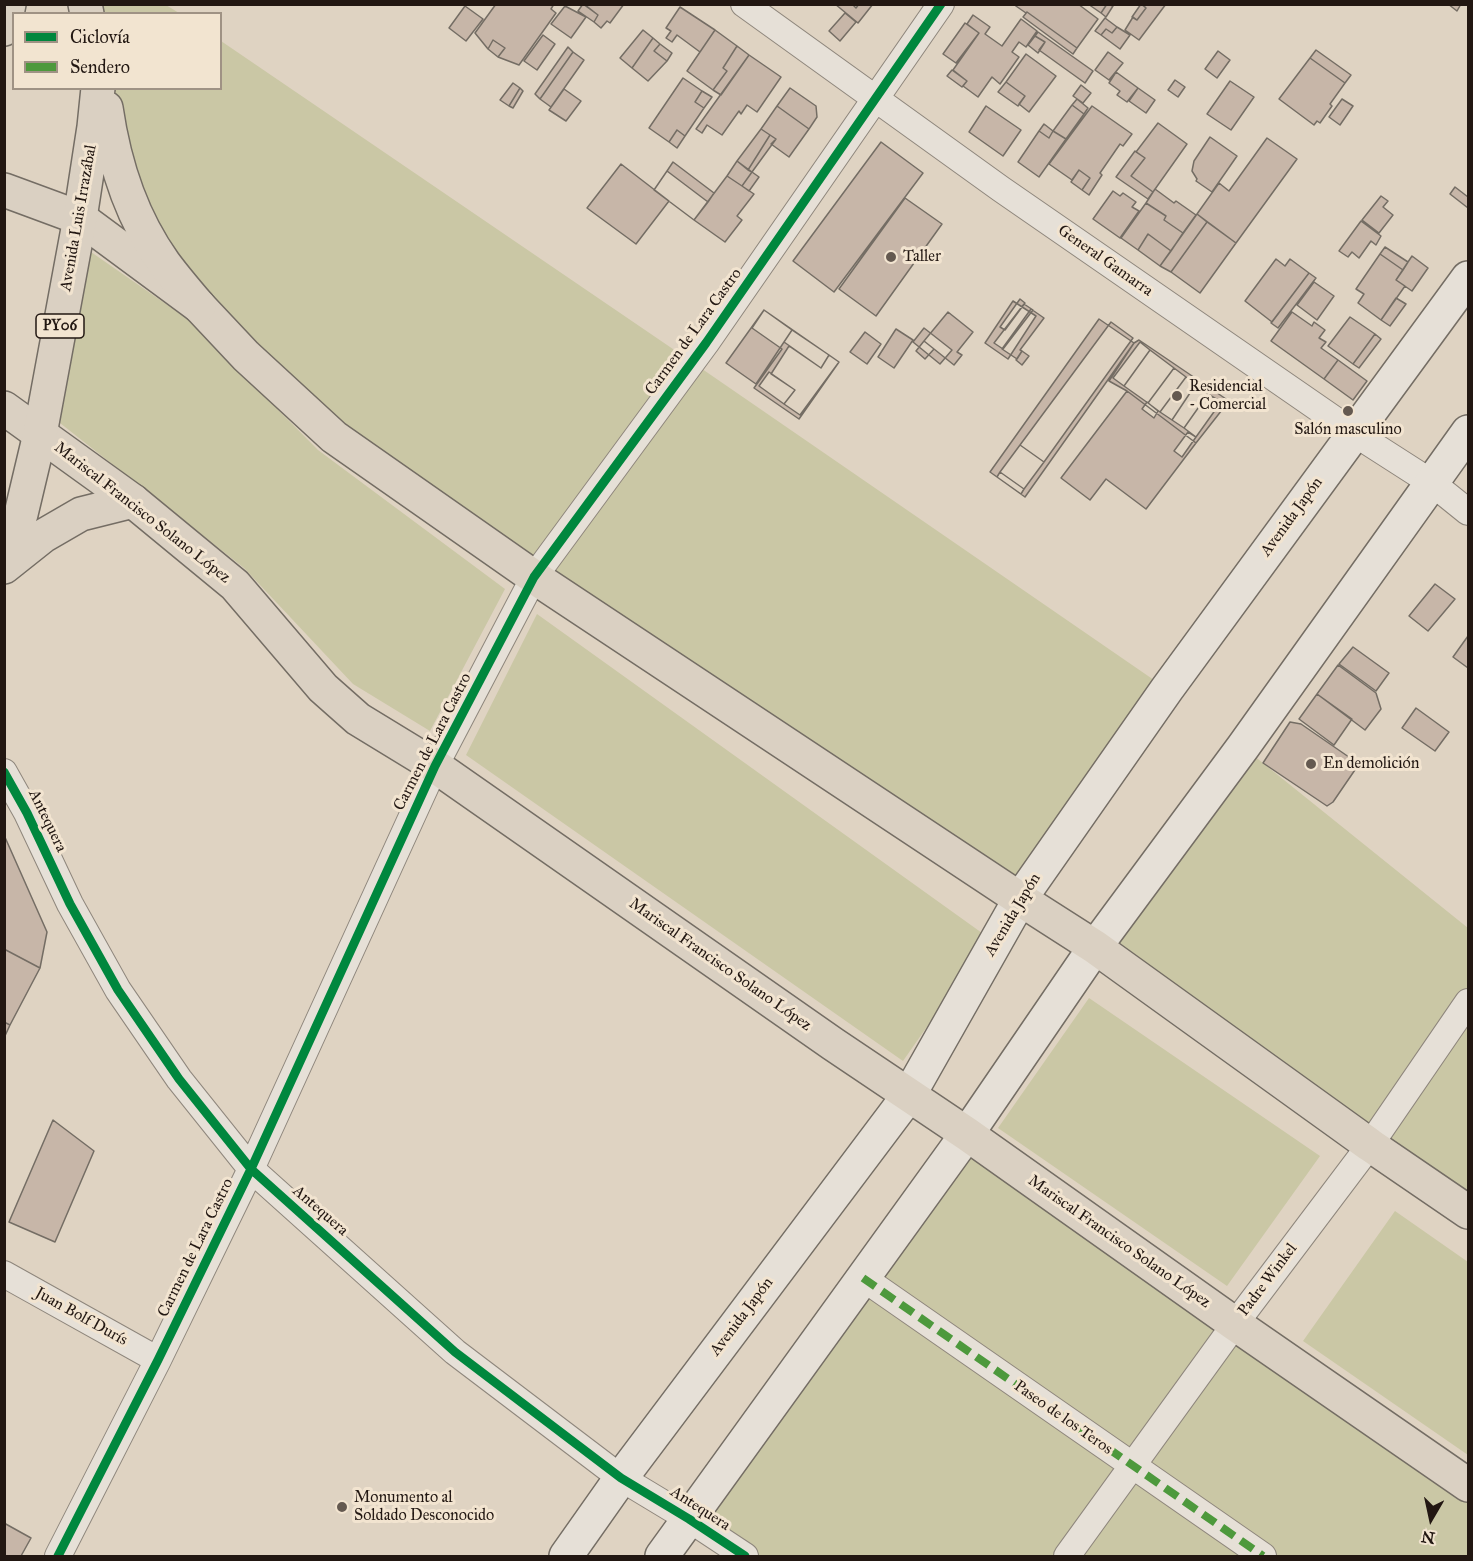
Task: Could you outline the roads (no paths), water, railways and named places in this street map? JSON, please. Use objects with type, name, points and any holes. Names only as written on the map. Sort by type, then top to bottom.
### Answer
[{"type":"main road","points":[[4,29],[9,4]]},
{"type":"main road","name":"Avenida Luis Irrazábal","points":[[4,557],[21,514],[40,434],[80,218],[98,90]]},
{"type":"main road","points":[[103,90],[109,129],[119,170],[138,220],[163,262],[199,306],[246,356],[334,437],[534,577],[1095,947],[1468,1212]]},
{"type":"main road","points":[[4,190],[80,218],[199,306]]},
{"type":"main road","name":"Avenida Japón","points":[[566,1557],[621,1478],[909,1095],[1020,899],[1167,689],[1468,278]]},
{"type":"main road","name":"Mariscal Francisco Solano López","points":[[4,408],[133,501],[235,585],[332,695],[358,718],[435,766],[823,1038],[967,1134],[1234,1324],[1468,1485]]},
{"type":"main road","points":[[662,1557],[967,1134],[1095,947],[1243,747],[1468,432]]},
{"type":"main road","points":[[4,567],[44,536],[81,514],[133,501]]},
{"type":"street","name":"General Gamarra","points":[[744,4],[1001,189],[1354,433],[1432,483],[1468,512]]},
{"type":"street","name":"Carmen de Lara Castro","points":[[58,1557],[251,1169],[435,766],[534,577],[706,343],[941,4]]},
{"type":"street","name":"Antequera","points":[[4,772],[27,813],[70,904],[118,990],[179,1079],[251,1169],[455,1352],[621,1478],[689,1519],[745,1557]]},
{"type":"street","name":"Padre Winkel","points":[[1067,1557],[1234,1324],[1370,1144],[1468,1002]]},
{"type":"street","name":"Juan Bolf Durís","points":[[4,1274],[158,1360]]},
{"type":"street","name":"Paseo de los Teros","points":[[863,1278],[1263,1557]]},
{"type":"place","name":"Taller","points":[[891,257]]},
{"type":"place","name":"Residencial - Comercial","points":[[1177,396]]},
{"type":"place","name":"Salón masculino","points":[[1348,411]]},
{"type":"place","name":"En demolición","points":[[1311,764]]},
{"type":"place","name":"Monumento al Soldado Desconocido","points":[[342,1507]]}]
